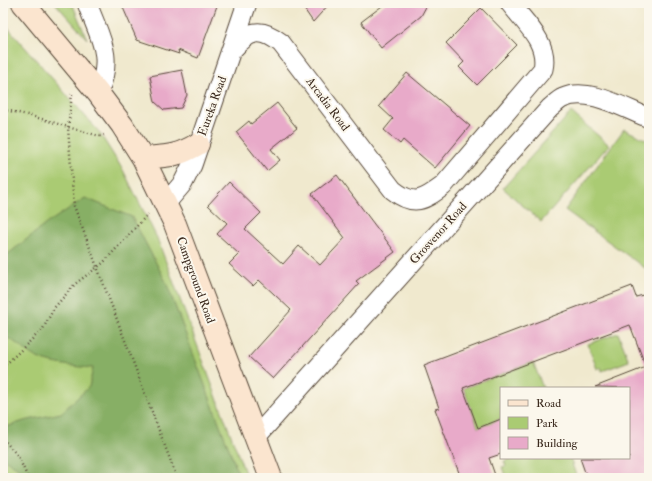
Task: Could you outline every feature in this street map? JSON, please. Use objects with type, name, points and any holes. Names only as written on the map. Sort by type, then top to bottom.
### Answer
[{"type":"street","name":"Campground Road","points":[[23,3],[98,94],[122,125],[143,158],[158,207],[256,437],[271,478]]},
{"type":"street","points":[[86,3],[104,48],[107,60],[104,81],[98,94]]},
{"type":"street","name":"Eureka Road","points":[[158,207],[183,183],[192,165],[247,3]]},
{"type":"street","name":"Arcadia Road","points":[[232,50],[245,36],[257,33],[270,34],[281,43],[393,190],[404,199],[417,200],[431,195],[443,186],[543,69],[546,58],[542,45],[510,3]]},
{"type":"street","name":"Grosvenor Road","points":[[256,437],[550,108],[563,98],[579,94],[595,96],[649,118]]},
{"type":"street","points":[[143,158],[173,156],[198,144]]},
{"type":"path","points":[[72,93],[68,128],[74,206],[177,478]]},
{"type":"path","points":[[3,110],[28,114],[68,128],[100,136],[106,134]]},
{"type":"path","points":[[3,367],[43,328],[54,308],[75,284],[97,267],[158,207]]},
{"type":"path","points":[[3,439],[18,456],[28,478]]},
{"type":"green space","points":[[55,3],[72,3],[87,39]]},
{"type":"green space","points":[[3,22],[99,132],[123,170],[157,238],[247,478],[3,478]]},
{"type":"green space","points":[[571,112],[609,145],[541,222],[503,188]]},
{"type":"green space","points":[[624,129],[649,141],[649,271],[565,210]]},
{"type":"green space","points":[[85,198],[132,217],[166,282],[240,478],[33,478],[3,458],[3,428],[24,421],[61,413],[89,387],[93,368],[45,361],[32,355],[15,342],[3,336],[3,258],[46,224]]},
{"type":"green space","points":[[618,333],[629,361],[602,371],[601,367],[597,369],[588,344]]},
{"type":"green space","points":[[533,362],[543,387],[500,387],[500,419],[478,428],[463,388]]},
{"type":"green space","points":[[510,459],[570,459],[577,478],[506,478],[502,467],[506,466],[504,461]]},
{"type":"building","points":[[121,3],[218,3],[198,58],[178,50],[179,54],[137,40]]},
{"type":"building","points":[[300,3],[330,3],[313,22]]},
{"type":"building","points":[[386,3],[428,3],[421,16],[381,48],[361,22]]},
{"type":"building","points":[[481,8],[517,45],[477,85],[459,67],[464,62],[446,43]]},
{"type":"building","points":[[182,70],[187,95],[181,108],[164,110],[155,102],[150,76]]},
{"type":"building","points":[[407,73],[470,126],[435,168],[403,140],[400,144],[384,130],[393,119],[379,106]]},
{"type":"building","points":[[277,103],[297,128],[271,149],[280,160],[267,171],[236,132],[249,121],[251,124]]},
{"type":"building","points":[[337,175],[395,252],[356,281],[359,284],[273,379],[249,357],[291,310],[259,280],[253,286],[229,264],[239,254],[217,234],[227,223],[208,205],[229,182],[261,213],[245,229],[283,264],[299,246],[320,265],[345,238],[312,194]]},
{"type":"building","points":[[632,286],[636,297],[643,295],[646,304],[649,303],[649,478],[587,478],[580,459],[630,459],[630,387],[595,387],[646,367],[630,325],[463,388],[478,428],[500,419],[500,454],[489,458],[496,478],[461,478],[435,409],[439,408],[424,365]]}]
